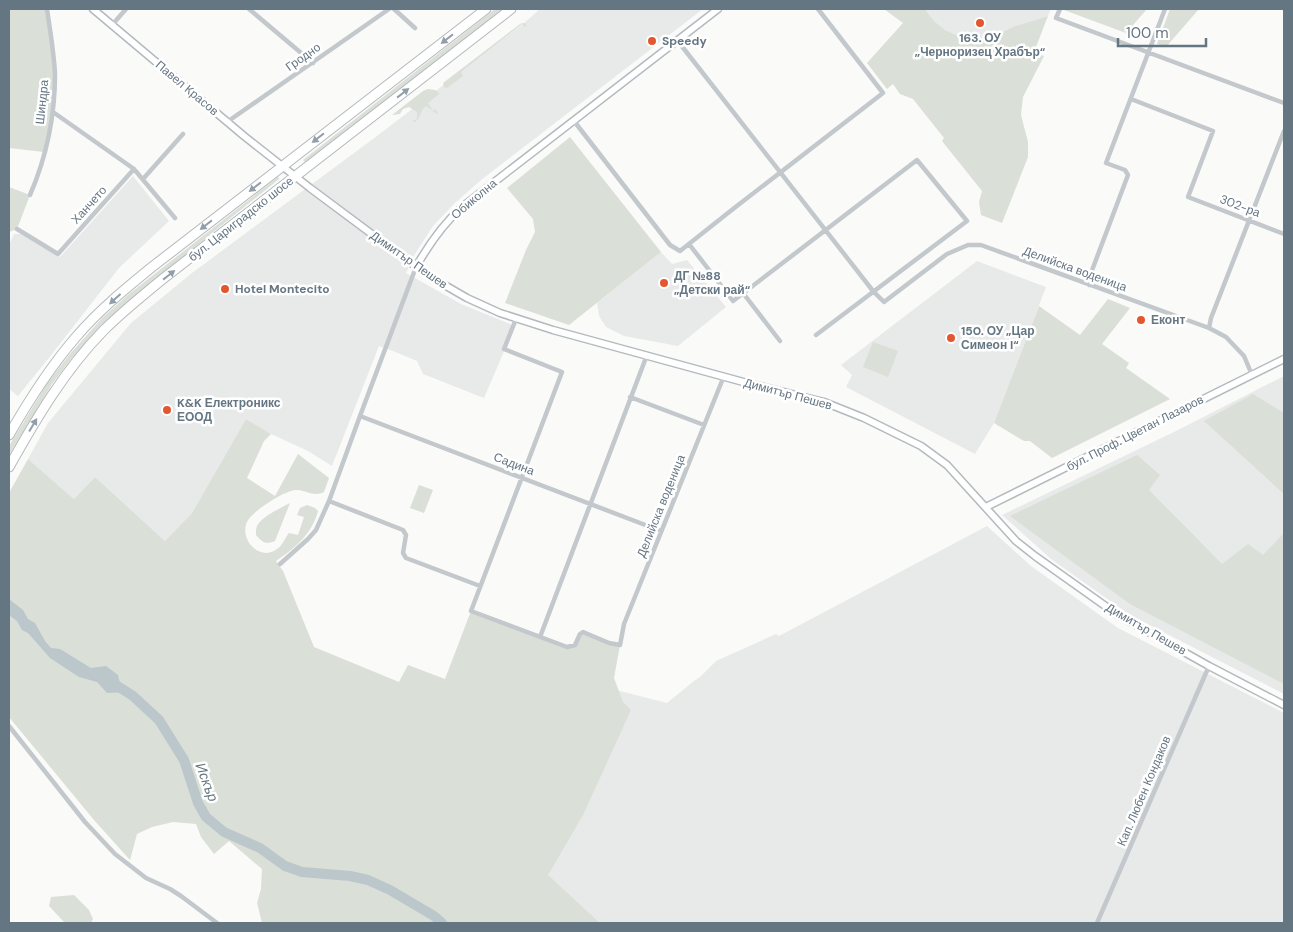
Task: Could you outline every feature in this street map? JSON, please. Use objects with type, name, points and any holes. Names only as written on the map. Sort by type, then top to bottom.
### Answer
[{"type":"highway","name":"бул. Цариградско шосе","points":[[9,435],[24,408],[66,348],[90,322],[131,284],[486,9]]},
{"type":"highway","name":"бул. Цариградско шосе","points":[[9,467],[55,389],[69,371],[102,333],[142,296],[512,9]]},
{"type":"main road","name":"Павел Красов","points":[[93,9],[227,122],[283,166]]},
{"type":"main road","name":"Обиколна","points":[[416,267],[433,239],[456,213],[718,9]]},
{"type":"main road","name":"Димитър Пешев","points":[[283,166],[342,213],[416,267],[448,288],[500,313],[553,330],[824,402],[864,418],[921,446],[947,465],[1016,541],[1110,610],[1209,666],[1284,705]]},
{"type":"main road","name":"бул. Проф. Цветан Лазаров","points":[[986,507],[1284,359]]},
{"type":"street","name":"Шиндра","points":[[30,195],[37,179],[53,112],[55,73],[47,9]]},
{"type":"street","points":[[112,25],[126,9]]},
{"type":"street","points":[[249,9],[313,63]]},
{"type":"street","name":"Гродно","points":[[227,122],[389,9]]},
{"type":"street","points":[[394,9],[415,28]]},
{"type":"street","points":[[574,121],[670,245],[680,252],[883,93],[818,9]]},
{"type":"street","points":[[1060,9],[1056,18],[1284,103]]},
{"type":"street","points":[[1089,285],[1091,273],[1128,178],[1125,170],[1106,163],[1165,9]]},
{"type":"street","points":[[677,40],[873,291]]},
{"type":"street","name":"302-ра","points":[[1131,99],[1214,131],[1188,197],[1284,234]]},
{"type":"street","points":[[53,112],[134,169],[175,218]]},
{"type":"street","points":[[1209,328],[1213,312],[1284,131]]},
{"type":"street","points":[[143,179],[182,134]]},
{"type":"street","points":[[689,244],[733,301],[916,160],[966,220],[816,335]]},
{"type":"street","name":"Ханчето","points":[[17,229],[58,254],[134,169]]},
{"type":"street","name":"Делийска воденица","points":[[873,291],[884,302],[947,254],[968,245],[981,245],[1209,328],[1226,337],[1244,356],[1252,375]]},
{"type":"street","name":"Обиколна","points":[[280,564],[316,530],[329,501],[416,267]]},
{"type":"street","points":[[744,293],[780,341]]},
{"type":"street","points":[[516,319],[504,350],[562,372],[471,610],[540,637],[646,355]]},
{"type":"street","name":"Делийска воденица","points":[[540,637],[567,648],[575,645],[580,634],[583,632],[609,643],[620,645],[624,624],[724,376]]},
{"type":"street","points":[[630,397],[704,425]]},
{"type":"street","name":"Садина","points":[[360,416],[660,531]]},
{"type":"street","points":[[329,501],[400,528],[405,533],[406,538],[403,553],[406,558],[480,586]]},
{"type":"street","name":"Кап. Любен Кондаков","points":[[1097,923],[1209,666]]},
{"type":"street","points":[[9,726],[85,822],[115,854],[146,878],[170,889],[217,923]]},
{"type":"shaded area","points":[[9,9],[47,9],[55,73],[53,112],[44,152],[9,148]]},
{"type":"shaded area","points":[[495,9],[504,9],[305,162],[303,160]]},
{"type":"shaded area","points":[[540,9],[703,9],[481,180],[433,226],[415,254],[406,273],[461,304],[515,326],[484,398],[423,374],[417,361],[379,346],[332,466],[308,451],[271,434],[246,419],[192,513],[165,541],[95,477],[74,499],[28,459],[48,423],[131,323],[192,273],[377,136]]},
{"type":"shaded area","points":[[884,9],[925,9],[934,21],[945,30],[965,39],[983,41],[1015,26],[1048,16],[1034,52],[1044,56],[1023,97],[1021,115],[1028,142],[1028,157],[1002,223],[981,215],[979,202],[982,191],[942,141],[944,138],[913,99],[900,94],[893,84],[887,89],[867,63],[903,23]]},
{"type":"shaded area","name":"163. ОУ „Черноризец Храбър“","points":[[925,9],[1051,9],[1048,16],[1015,26],[983,41],[965,39],[945,30],[934,21]]},
{"type":"shaded area","points":[[1064,9],[1147,9],[1126,33]]},
{"type":"shaded area","points":[[1170,9],[1199,9],[1166,47],[1157,44]]},
{"type":"shaded area","points":[[523,23],[526,24],[525,27],[522,24],[461,72],[463,76],[447,88],[444,87],[443,83]]},
{"type":"shaded area","points":[[428,89],[439,93],[428,103],[433,111],[435,109],[437,114],[426,106],[415,122],[412,121],[417,119],[417,112],[409,107],[403,109],[400,114],[392,115],[423,91]]},
{"type":"shaded area","points":[[570,137],[661,252],[569,325],[505,303],[535,232],[533,219],[507,188]]},
{"type":"shaded area","points":[[133,176],[169,221],[119,268],[18,396],[9,389],[9,245],[14,234],[21,234],[60,257]]},
{"type":"shaded area","points":[[278,177],[279,179],[108,319],[72,358],[52,384],[9,455],[9,446],[48,382],[103,317],[129,294]]},
{"type":"shaded area","points":[[9,187],[30,195],[17,229],[9,232]]},
{"type":"shaded area","name":"ДГ №88 „Детски рай“","points":[[661,252],[672,264],[687,260],[726,307],[678,346],[624,336],[606,327],[599,316],[597,303]]},
{"type":"shaded area","name":"150. ОУ „Цар Симеон I“","points":[[977,261],[1046,287],[994,423],[975,454],[846,387],[852,375],[841,365]]},
{"type":"shaded area","points":[[1108,299],[1130,308],[1102,344],[1129,363],[1126,368],[1170,399],[1052,458],[1030,441],[1024,441],[994,423],[1039,306],[1080,335]]},
{"type":"shaded area","points":[[873,342],[898,351],[888,377],[863,367]]},
{"type":"shaded area","points":[[1284,376],[1284,694],[1130,615],[1051,559],[1002,515],[1178,430]]},
{"type":"shaded area","points":[[1253,394],[1284,413],[1284,494],[1204,421]]},
{"type":"shaded area","points":[[246,419],[271,434],[264,441],[247,478],[275,496],[298,454],[329,478],[324,492],[314,494],[293,490],[270,502],[255,512],[247,522],[245,529],[248,542],[253,547],[264,553],[271,552],[279,548],[289,533],[298,535],[304,517],[297,515],[300,508],[307,505],[318,511],[312,527],[302,540],[276,561],[283,571],[314,647],[399,682],[408,665],[445,679],[471,611],[567,647],[575,645],[583,632],[620,645],[614,678],[623,702],[631,710],[583,815],[548,875],[600,923],[262,923],[257,903],[261,889],[262,869],[229,841],[214,854],[201,837],[196,824],[173,822],[152,827],[137,834],[130,860],[94,820],[9,717],[9,493],[28,459],[74,499],[95,477],[165,541],[192,513]]},
{"type":"shaded area","points":[[1137,455],[1160,475],[1149,490],[1222,564],[1248,544],[1263,555],[1284,533],[1284,684],[1130,604],[1010,516]]},
{"type":"shaded area","points":[[419,485],[433,490],[424,513],[410,508]]},
{"type":"shaded area","points":[[290,503],[275,541],[266,543],[262,541],[256,535],[258,524],[269,514]]},
{"type":"shaded area","points":[[987,526],[1031,566],[1118,628],[1284,713],[1284,923],[600,923],[548,876],[608,688],[667,703],[700,677],[716,661],[776,634],[779,636]]},
{"type":"shaded area","points":[[9,599],[23,610],[28,619],[35,623],[51,648],[60,649],[91,668],[106,666],[118,675],[120,684],[128,692],[107,693],[97,682],[79,677],[50,658],[28,633],[22,630],[17,621],[9,615]]},
{"type":"shaded area","points":[[74,895],[89,910],[93,919],[91,923],[64,922],[49,906],[51,897]]},
{"type":"waterway","name":"Искър","points":[[116,685],[133,696],[159,720],[184,760],[198,803],[206,817],[224,832],[260,848],[285,866],[302,872],[350,876],[368,880],[390,890],[434,916],[442,923]]},
{"type":"place","name":"163. ОУ „Черноризец Храбър“","points":[[980,23]]},
{"type":"place","name":"Speedy","points":[[652,41]]},
{"type":"place","name":"ДГ №88 „Детски рай“","points":[[664,283]]},
{"type":"place","name":"Hotel Montecito","points":[[225,289]]},
{"type":"place","name":"Еконт","points":[[1141,320]]},
{"type":"place","name":"150. ОУ „Цар Симеон I“","points":[[951,338]]},
{"type":"place","name":"K&K Електроникс ЕООД","points":[[167,410]]}]
